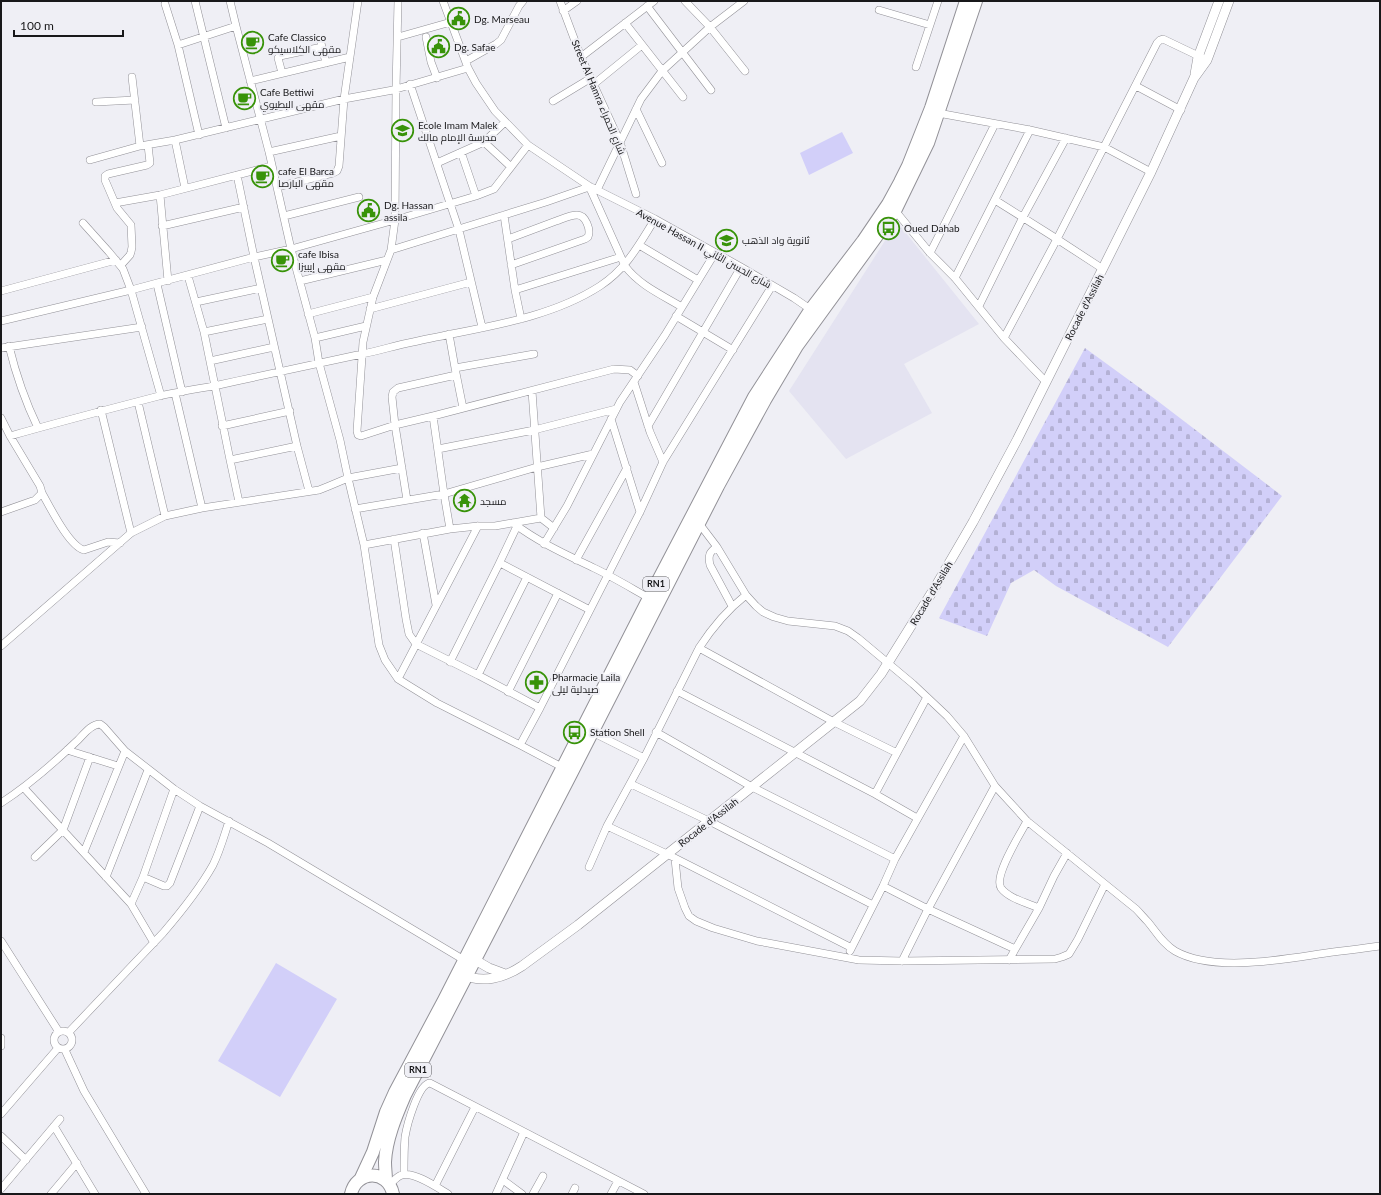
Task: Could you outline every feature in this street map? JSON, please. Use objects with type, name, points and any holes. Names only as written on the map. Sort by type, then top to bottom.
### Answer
[{"type":"main road","name":"RN1","points":[[892,208],[929,113],[966,1]]},
{"type":"main road","name":"RN1","points":[[389,1187],[385,1161],[388,1140],[394,1121],[468,958],[562,768],[682,537],[734,457],[815,313],[892,208],[928,142],[976,1]]},
{"type":"main road","name":"RN1","points":[[468,958],[592,732],[695,519]]},
{"type":"main road","name":"RN1","points":[[351,1194],[352,1189],[361,1178],[373,1152],[386,1112],[462,974]]},
{"type":"main road","points":[[361,1178],[373,1176],[379,1177],[389,1187]]},
{"type":"street","points":[[195,1],[226,128]]},
{"type":"street","points":[[230,1],[269,152],[291,249],[315,338],[319,362],[340,440],[364,544],[378,645],[385,660],[398,679],[437,703],[562,768]]},
{"type":"street","points":[[277,187],[337,171],[339,166],[344,99],[358,1]]},
{"type":"street","points":[[398,1],[395,220],[391,250],[373,297],[363,342],[357,431],[358,435],[361,436],[395,425],[614,369],[630,370],[636,379],[648,426],[663,462]]},
{"type":"street","name":"Avenue Hassan II شارع الحسن الثاني","points":[[443,1],[467,64],[482,93],[495,111],[528,145],[589,186],[655,219],[741,267],[794,298],[815,313]]},
{"type":"street","points":[[90,160],[140,146],[199,135],[260,119],[344,99],[396,89],[410,84],[437,78],[467,64],[501,40],[523,1]]},
{"type":"street","name":"Street Al Hamra شارع الحمراء","points":[[560,1],[581,57],[620,142],[636,194]]},
{"type":"street","points":[[563,11],[577,1]]},
{"type":"street","points":[[581,57],[654,1]]},
{"type":"street","points":[[685,1],[710,27],[745,71]]},
{"type":"street","points":[[597,190],[641,99],[662,71],[710,27],[744,1]]},
{"type":"street","points":[[916,67],[938,1]]},
{"type":"street","name":"Rocade d'Assilah","points":[[1203,58],[1219,1]]},
{"type":"street","name":"Rocade d'Assilah","points":[[462,974],[480,979],[493,979],[522,966],[671,856],[709,821],[860,701],[888,663],[934,589],[972,522],[1046,382],[1181,110],[1229,1]]},
{"type":"street","points":[[165,4],[178,45],[199,135]]},
{"type":"street","points":[[647,6],[683,51],[711,90]]},
{"type":"street","points":[[879,10],[930,25]]},
{"type":"street","points":[[398,37],[451,22]]},
{"type":"street","points":[[625,23],[683,97]]},
{"type":"street","points":[[178,45],[236,26]]},
{"type":"street","points":[[426,37],[431,62],[437,78]]},
{"type":"street","points":[[320,39],[326,63]]},
{"type":"street","points":[[1004,338],[1160,40],[1163,39],[1203,58]]},
{"type":"street","points":[[553,101],[592,81],[642,45]]},
{"type":"street","points":[[282,73],[278,58],[280,56],[322,47]]},
{"type":"street","points":[[250,81],[350,56]]},
{"type":"street","points":[[132,77],[140,146]]},
{"type":"street","points":[[410,84],[458,230],[482,327]]},
{"type":"street","points":[[1136,86],[1181,110]]},
{"type":"street","points":[[96,102],[135,100]]},
{"type":"street","points":[[636,109],[662,163]]},
{"type":"street","points":[[938,113],[1030,130],[1104,147],[1151,172]]},
{"type":"street","points":[[436,162],[484,142],[505,122]]},
{"type":"street","points":[[930,253],[994,124]]},
{"type":"street","points":[[955,278],[1030,130]]},
{"type":"street","points":[[269,152],[341,136]]},
{"type":"street","points":[[979,306],[1023,217],[1066,138]]},
{"type":"street","points":[[175,140],[185,188]]},
{"type":"street","points":[[484,142],[512,167]]},
{"type":"street","points":[[1,291],[118,263],[130,256],[132,247],[131,225],[117,208],[105,180],[105,176],[150,163],[148,145]]},
{"type":"street","points":[[1,321],[157,284],[254,257],[291,249],[476,196],[494,189],[528,145]]},
{"type":"street","points":[[461,152],[476,196]]},
{"type":"street","points":[[115,203],[160,195],[272,166]]},
{"type":"street","points":[[237,175],[279,371],[309,491]]},
{"type":"street","points":[[391,250],[458,230],[589,186],[625,266],[632,275],[654,292],[682,307]]},
{"type":"street","points":[[160,195],[168,281]]},
{"type":"street","points":[[284,216],[359,197]]},
{"type":"street","points":[[995,200],[1057,239],[1102,270]]},
{"type":"street","points":[[162,226],[244,207]]},
{"type":"street","points":[[892,208],[930,253],[955,278],[1004,338],[1046,382]]},
{"type":"street","points":[[504,215],[515,290],[521,319]]},
{"type":"street","points":[[508,239],[564,218],[578,215],[581,215],[586,221],[589,232],[588,237],[585,239],[511,265]]},
{"type":"street","points":[[6,434],[38,428],[101,410],[161,396],[214,386],[521,319],[566,304],[600,286],[625,266],[655,219]]},
{"type":"street","points":[[83,223],[118,263],[131,290],[161,396]]},
{"type":"street","points":[[639,246],[698,280]]},
{"type":"street","points":[[544,544],[567,506],[616,409],[715,253]]},
{"type":"street","points":[[515,290],[621,257]]},
{"type":"street","points":[[300,280],[387,260]]},
{"type":"street","points":[[648,426],[741,267]]},
{"type":"street","points":[[188,276],[204,332],[222,426],[239,502]]},
{"type":"street","points":[[370,309],[471,282]]},
{"type":"street","points":[[157,284],[202,508]]},
{"type":"street","points":[[520,745],[640,512],[663,462],[772,286]]},
{"type":"street","points":[[196,302],[261,288]]},
{"type":"street","points":[[308,314],[373,297]]},
{"type":"street","points":[[676,316],[733,350]]},
{"type":"street","points":[[204,332],[268,319]]},
{"type":"street","points":[[315,338],[366,326]]},
{"type":"street","points":[[1,348],[142,327]]},
{"type":"street","points":[[449,334],[463,408]]},
{"type":"street","points":[[9,346],[15,374],[27,406],[38,428]]},
{"type":"street","points":[[210,361],[274,347]]},
{"type":"street","points":[[407,500],[395,425],[392,397],[393,392],[398,388],[456,371],[534,354]]},
{"type":"street","points":[[532,391],[541,518],[554,528]]},
{"type":"street","points":[[138,402],[165,516]]},
{"type":"street","points":[[438,449],[534,430],[616,409]]},
{"type":"street","points":[[101,410],[131,533]]},
{"type":"street","points":[[222,426],[290,411]]},
{"type":"street","points":[[433,416],[450,529]]},
{"type":"street","points":[[1,418],[6,434],[40,486],[42,493],[68,536],[81,549],[84,550],[108,542],[120,543]]},
{"type":"street","points":[[611,419],[640,512]]},
{"type":"street","points":[[230,460],[298,446]]},
{"type":"street","points":[[355,509],[444,494],[537,467],[593,454]]},
{"type":"street","points":[[1,646],[131,533],[165,516],[202,508],[309,491],[330,486],[348,478],[402,468]]},
{"type":"street","points":[[576,560],[627,468]]},
{"type":"street","points":[[1,512],[35,500],[42,493]]},
{"type":"street","points":[[364,544],[450,529],[478,526],[515,525],[541,518]]},
{"type":"street","points":[[695,519],[717,546],[746,595],[763,612],[788,621],[835,626],[848,631],[858,638],[913,684],[947,716],[964,736],[995,786],[1027,821],[1136,909],[1163,942],[1174,951],[1193,958],[1224,963],[1249,963],[1380,946]]},
{"type":"street","points":[[515,525],[544,544],[608,575],[649,598]]},
{"type":"street","points":[[450,662],[500,563],[515,525]]},
{"type":"street","points":[[398,679],[478,526]]},
{"type":"street","points":[[423,533],[436,605]]},
{"type":"street","points":[[394,539],[409,634],[416,644],[540,708]]},
{"type":"street","points":[[717,546],[710,553],[710,565],[732,606]]},
{"type":"street","points":[[500,563],[590,610]]},
{"type":"street","points":[[478,675],[527,578]]},
{"type":"street","points":[[508,692],[558,594]]},
{"type":"street","points":[[589,867],[608,826],[631,784],[699,648],[709,633],[732,606],[746,595]]},
{"type":"street","points":[[699,648],[834,722],[897,753]]},
{"type":"street","points":[[677,691],[875,794],[917,818]]},
{"type":"street","points":[[875,794],[927,697]]},
{"type":"street","points":[[1,803],[24,788],[93,725],[100,724],[125,751],[148,770],[200,806],[268,843],[468,958],[505,974]]},
{"type":"street","points":[[592,732],[644,758]]},
{"type":"street","points":[[656,732],[752,787],[895,859]]},
{"type":"street","points":[[848,957],[850,947],[883,886],[895,859],[964,736]]},
{"type":"street","points":[[67,750],[118,766]]},
{"type":"street","points":[[84,852],[125,751]]},
{"type":"street","points":[[35,857],[63,830],[90,756]]},
{"type":"street","points":[[106,877],[148,770]]},
{"type":"street","points":[[631,784],[709,821],[873,905]]},
{"type":"street","points":[[902,961],[928,909],[995,786]]},
{"type":"street","points":[[24,788],[131,904],[154,943]]},
{"type":"street","points":[[131,904],[143,878],[174,789]]},
{"type":"street","points":[[143,878],[164,886],[167,886],[170,883],[200,806]]},
{"type":"street","points":[[69,1032],[177,917],[201,884],[219,853],[229,821]]},
{"type":"street","points":[[1027,821],[1004,864],[999,878],[1002,889],[1011,896],[1039,908]]},
{"type":"street","points":[[608,826],[671,856],[850,947]]},
{"type":"street","points":[[1009,960],[1039,908],[1067,853]]},
{"type":"street","points":[[671,856],[682,899],[690,916],[696,921],[713,928],[757,941],[859,960],[1009,960],[1055,959],[1062,957],[1068,954],[1078,939],[1105,884]]},
{"type":"street","points":[[883,886],[928,909],[1015,949]]},
{"type":"street","points":[[1,942],[59,1032]]},
{"type":"street","points":[[69,1032],[59,1032],[56,1034],[54,1043],[61,1049],[84,1091],[146,1194]]},
{"type":"street","points":[[1,1114],[61,1049],[70,1047],[72,1044],[72,1038],[69,1032]]},
{"type":"street","points":[[1,1038],[1,1046]]},
{"type":"street","points":[[404,1174],[405,1136],[415,1103],[424,1085],[430,1083],[644,1194]]},
{"type":"street","points":[[435,1186],[475,1106]]},
{"type":"street","points":[[1,1189],[60,1119]]},
{"type":"street","points":[[54,1126],[95,1194]]},
{"type":"street","points":[[496,1194],[524,1132]]},
{"type":"street","points":[[1,1136],[26,1160]]},
{"type":"street","points":[[51,1194],[77,1163]]},
{"type":"street","points":[[389,1187],[399,1175],[404,1174],[420,1178],[448,1194]]},
{"type":"street","points":[[533,1194],[543,1176]]},
{"type":"street","points":[[503,1180],[522,1194]]},
{"type":"street","points":[[611,1194],[618,1181]]},
{"type":"shaded area","points":[[897,222],[979,324],[904,364],[932,413],[846,459],[789,391]]},
{"type":"green space","points":[[842,132],[853,153],[809,175],[800,153]]},
{"type":"green space","points":[[1085,348],[1155,399],[1282,496],[1168,647],[1056,586],[1034,570],[1011,583],[987,636],[939,618]]},
{"type":"green space","points":[[276,963],[337,999],[280,1097],[218,1061]]},
{"type":"place","name":"Dg. Marseau","points":[[459,19]]},
{"type":"place","name":"Cafe Classico مقهى الكلاسيكو","points":[[253,43]]},
{"type":"place","name":"Dg. Safae","points":[[438,47]]},
{"type":"place","name":"Cafe Bettiwi مقهى البطيوي","points":[[244,98]]},
{"type":"place","name":"Ecole Imam Malek مدرسة الإمام مالك","points":[[402,131]]},
{"type":"place","name":"cafe El Barca مقهى البارصا","points":[[263,177]]},
{"type":"place","name":"Dg. Hassan assila","points":[[368,211]]},
{"type":"place","name":"Oued Dahab","points":[[889,228]]},
{"type":"place","name":"ثانوية واد الذهب","points":[[727,240]]},
{"type":"place","name":"cafe Ibisa مقهى إيبيزا","points":[[282,260]]},
{"type":"place","name":"مسجد","points":[[465,501]]},
{"type":"place","name":"Pharmacie Laila صيدلية ليلى","points":[[537,683]]},
{"type":"place","name":"Station Shell","points":[[574,732]]}]
